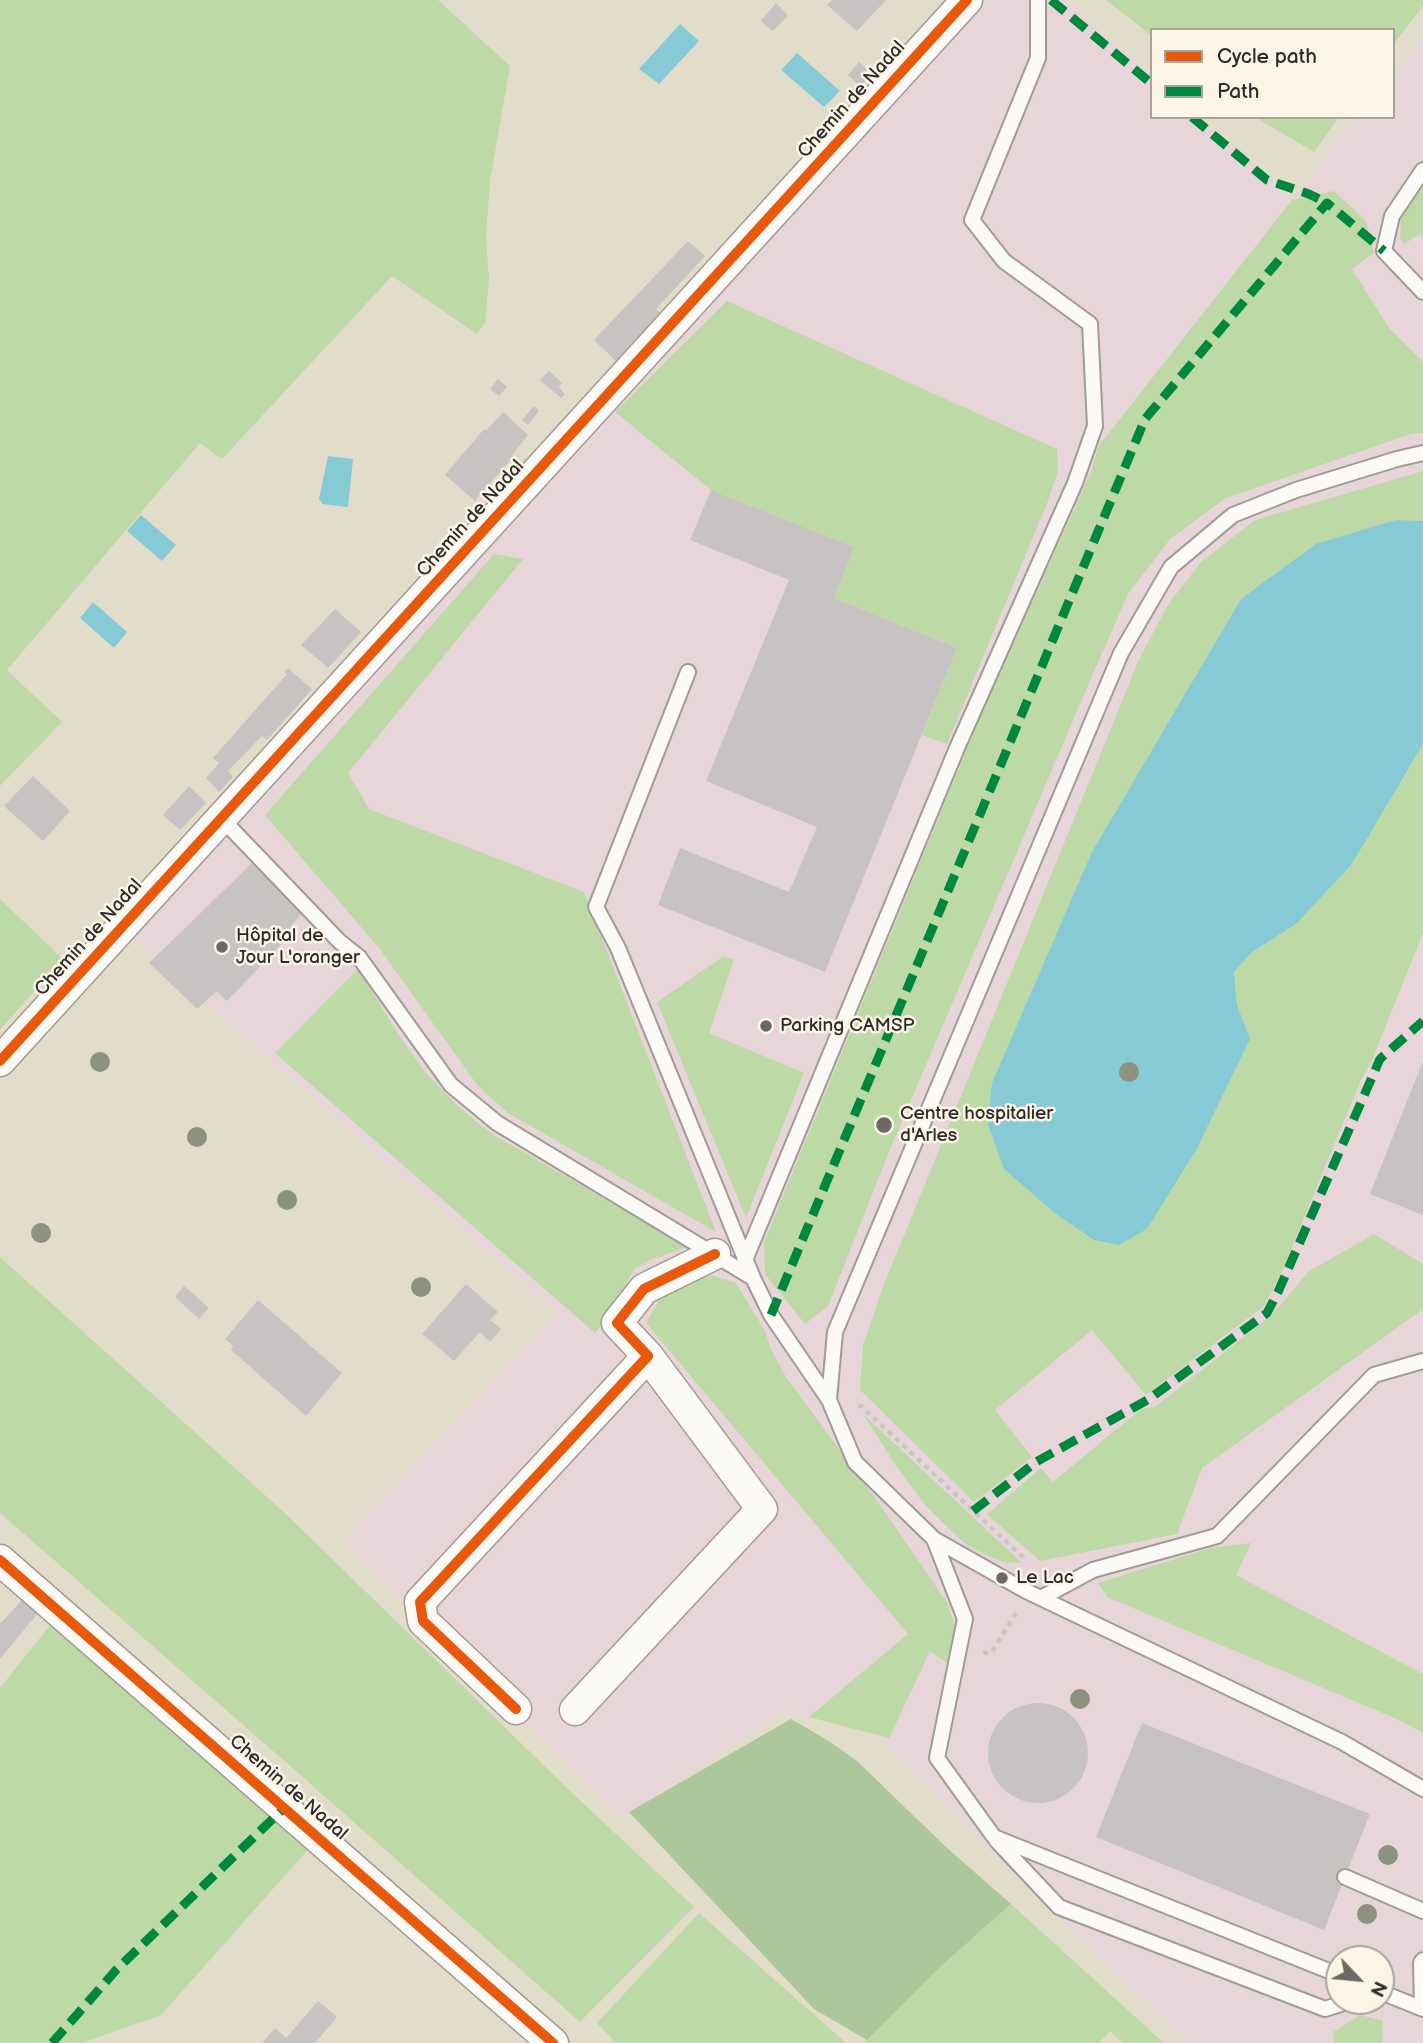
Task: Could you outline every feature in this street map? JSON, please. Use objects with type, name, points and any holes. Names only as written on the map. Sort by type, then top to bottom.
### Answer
[{"type":"street","name":"Chemin de Nadal","points":[[0,1061],[967,0]]},
{"type":"street","points":[[575,1710],[762,1509],[648,1356],[617,1323],[644,1289],[715,1254]]},
{"type":"street","points":[[516,1709],[423,1621],[420,1602],[648,1356]]},
{"type":"street","name":"Chemin de Nadal","points":[[0,1560],[553,2043]]},
{"type":"lane","points":[[745,1260],[957,748],[1075,483],[1095,426],[1090,324],[1004,261],[972,220],[1038,58],[1038,0]]},
{"type":"lane","points":[[1423,170],[1392,216],[1384,251],[1423,292]]},
{"type":"lane","points":[[829,1400],[835,1332],[1121,653],[1171,567],[1233,515],[1296,490],[1423,453]]},
{"type":"lane","points":[[688,672],[596,907],[618,948],[752,1278],[771,1315],[829,1400],[855,1462],[934,1539],[1041,1598],[1342,1742],[1423,1790]]},
{"type":"lane","points":[[222,818],[340,942],[359,957],[451,1085],[497,1124],[752,1278]]},
{"type":"lane","points":[[1041,1598],[1093,1570],[1217,1536],[1374,1375],[1423,1361]]},
{"type":"lane","points":[[934,1539],[965,1619],[937,1758],[994,1837],[1059,1907],[1325,2008]]},
{"type":"lane","points":[[994,1837],[1325,1969]]},
{"type":"lane","points":[[1345,1877],[1423,1911]]},
{"type":"lane","points":[[1395,1997],[1423,2008],[1423,1959]]},
{"type":"shaded area","name":"Centre hospitalier d'Arles","points":[[988,0],[1065,0],[1150,74],[1150,119],[1200,119],[1292,200],[1357,119],[1395,119],[1395,74],[1423,39],[1423,2043],[1189,2043],[1003,1862],[880,1737],[785,1710],[621,1817],[343,1541],[558,1313],[131,936],[739,262]]},
{"type":"green space","points":[[0,0],[438,0],[510,66],[490,181],[486,237],[489,280],[485,323],[477,334],[392,276],[222,459],[200,443],[7,670],[62,722],[0,786]]},
{"type":"green space","points":[[1106,0],[1423,0],[1423,6],[1395,42],[1395,28],[1150,28],[1150,34]]},
{"type":"green space","points":[[1258,119],[1338,119],[1314,152]]},
{"type":"green space","points":[[1423,187],[1423,238],[1420,234],[1404,244],[1400,238],[1401,217]]},
{"type":"green space","points":[[1334,191],[1366,221],[1374,253],[1352,269],[1389,328],[1423,362],[1423,433],[1411,434],[1226,498],[1170,539],[1128,594],[891,1147],[828,1306],[805,1324],[765,1274],[764,1242],[978,722],[1092,470],[1098,447],[1292,200]]},
{"type":"green space","points":[[727,301],[1057,449],[1058,471],[1048,501],[947,744],[922,735],[957,648],[834,598],[854,547],[711,490],[615,412]]},
{"type":"green space","points":[[1423,471],[1423,521],[1396,520],[1241,599],[1090,856],[1250,1039],[1237,1005],[1234,972],[1252,952],[1296,924],[1352,864],[1423,744],[1423,933],[1280,1276],[1264,1306],[1146,1395],[1092,1330],[995,1410],[1032,1457],[974,1502],[860,1390],[863,1345],[883,1287],[1138,662],[1167,606],[1201,562],[1255,520]]},
{"type":"green space","points":[[494,554],[523,559],[348,773],[369,809],[584,892],[716,1232],[508,1113],[478,1086],[380,949],[265,815]]},
{"type":"green space","points":[[0,899],[63,959],[0,1030]]},
{"type":"green space","points":[[724,956],[734,960],[709,1033],[804,1073],[746,1218],[657,1002]]},
{"type":"green space","points":[[358,969],[396,1031],[426,1073],[455,1104],[492,1134],[688,1247],[652,1259],[634,1269],[611,1314],[595,1333],[275,1053]]},
{"type":"green space","points":[[1374,1234],[1423,1264],[1423,1309],[1202,1468],[1177,1534],[1040,1561],[987,1514],[1041,1468],[1053,1482],[1141,1409],[1155,1407],[1273,1314],[1308,1272]]},
{"type":"green space","points":[[0,1257],[287,1515],[569,1790],[694,1907],[580,2022],[0,1513]]},
{"type":"green space","points":[[712,1275],[736,1283],[765,1331],[786,1377],[883,1509],[948,1604],[955,1627],[947,1663],[930,1651],[889,1738],[809,1717],[908,1634],[646,1323],[663,1293],[684,1282]]},
{"type":"green space","points":[[863,1414],[1022,1563],[1003,1562],[986,1555],[967,1545],[948,1528],[925,1505]]},
{"type":"green space","points":[[1251,1543],[1236,1575],[1423,1674],[1423,1733],[1397,1719],[1107,1597],[1098,1583],[1214,1547]]},
{"type":"green space","points":[[51,1624],[312,1845],[161,2015],[82,2043],[0,2043],[0,1688]]},
{"type":"green space","points":[[791,1719],[858,1762],[946,1847],[1011,1904],[938,1969],[867,2040],[814,2009],[629,1812]]},
{"type":"green space","points":[[1011,1904],[1164,2043],[1123,2043],[1110,2031],[1099,2043],[864,2043],[938,1969]]},
{"type":"green space","points":[[699,1913],[846,2043],[616,2043],[597,2023]]},
{"type":"green space","points":[[1360,2015],[1383,2021],[1382,2043],[1334,2043],[1333,2032]]},
{"type":"water","points":[[680,24],[699,41],[659,84],[639,69]]},
{"type":"water","points":[[797,53],[840,91],[824,107],[781,70]]},
{"type":"water","points":[[328,456],[353,459],[348,507],[323,504],[319,499]]},
{"type":"water","points":[[141,515],[176,545],[162,561],[127,531]]},
{"type":"water","points":[[1396,520],[1423,521],[1423,744],[1352,864],[1296,924],[1252,952],[1234,972],[1237,1005],[1250,1039],[1196,1150],[1147,1229],[1119,1245],[1094,1240],[1055,1213],[1004,1169],[988,1124],[992,1083],[1092,852],[1241,599],[1316,544]]},
{"type":"water","points":[[93,602],[127,632],[114,648],[80,618]]},
{"type":"building","points":[[832,0],[886,0],[857,31],[827,5]]},
{"type":"building","points":[[776,3],[788,15],[773,31],[761,21]]},
{"type":"building","points":[[859,62],[872,74],[860,87],[848,75]]},
{"type":"building","points":[[688,241],[705,256],[656,309],[661,314],[616,361],[594,340]]},
{"type":"building","points":[[549,371],[562,383],[559,387],[565,394],[561,398],[540,380]]},
{"type":"building","points":[[498,379],[507,387],[499,396],[490,389]]},
{"type":"building","points":[[534,406],[539,411],[528,425],[522,420]]},
{"type":"building","points":[[503,412],[528,435],[512,455],[514,456],[475,501],[445,475],[484,429],[486,431]]},
{"type":"building","points":[[711,490],[854,547],[834,598],[957,648],[825,972],[658,905],[680,848],[789,892],[817,827],[706,781],[789,580],[690,540]]},
{"type":"building","points":[[335,609],[361,632],[328,668],[301,645]]},
{"type":"building","points":[[288,668],[312,689],[267,740],[262,736],[228,771],[233,777],[219,792],[206,778],[219,763],[213,758],[287,674],[284,672]]},
{"type":"building","points":[[33,776],[70,811],[43,841],[4,806]]},
{"type":"building","points":[[189,786],[206,803],[180,830],[163,815]]},
{"type":"building","name":"Hôpital de Jour L'oranger","points":[[252,863],[303,912],[291,926],[294,931],[227,1001],[217,991],[197,1009],[149,963]]},
{"type":"building","points":[[1423,1061],[1423,1215],[1370,1194]]},
{"type":"building","points":[[466,1284],[498,1312],[490,1320],[501,1329],[490,1342],[480,1332],[454,1361],[422,1334]]},
{"type":"building","points":[[184,1286],[209,1308],[199,1319],[175,1297]]},
{"type":"building","points":[[258,1300],[342,1373],[306,1416],[231,1350],[233,1346],[225,1339]]},
{"type":"building","points":[[22,1600],[38,1613],[0,1659],[0,1622]]},
{"type":"building","points":[[1038,1703],[1057,1707],[1073,1718],[1084,1734],[1088,1753],[1084,1772],[1073,1788],[1057,1799],[1038,1803],[1019,1799],[1003,1788],[992,1772],[988,1753],[992,1734],[1003,1718],[1019,1707]]},
{"type":"building","points":[[1142,1723],[1370,1814],[1324,1930],[1096,1837]]},
{"type":"building","points":[[318,2001],[337,2017],[315,2043],[262,2043],[275,2028],[286,2038]]},
{"type":"marked path","points":[[1051,0],[1150,82]]},
{"type":"marked path","points":[[1194,119],[1267,180],[1327,203]]},
{"type":"marked path","points":[[771,1315],[1145,419],[1327,203],[1384,251]]},
{"type":"marked path","points":[[973,1511],[1036,1462],[1149,1399],[1267,1313],[1380,1059],[1423,1021]]},
{"type":"marked path","points":[[52,2043],[117,1969],[284,1808]]},
{"type":"cycle path","points":[[0,1061],[967,0]]},
{"type":"cycle path","points":[[516,1709],[423,1621],[420,1602],[648,1356],[617,1323],[644,1289],[715,1254]]},
{"type":"cycle path","points":[[0,1560],[553,2043]]},
{"type":"place","name":"Hôpital de Jour L'oranger","points":[[222,947]]},
{"type":"place","name":"Parking CAMSP","points":[[766,1026]]},
{"type":"place","name":"Centre hospitalier d'Arles","points":[[884,1125]]},
{"type":"place","name":"Le Lac","points":[[1002,1578]]}]
